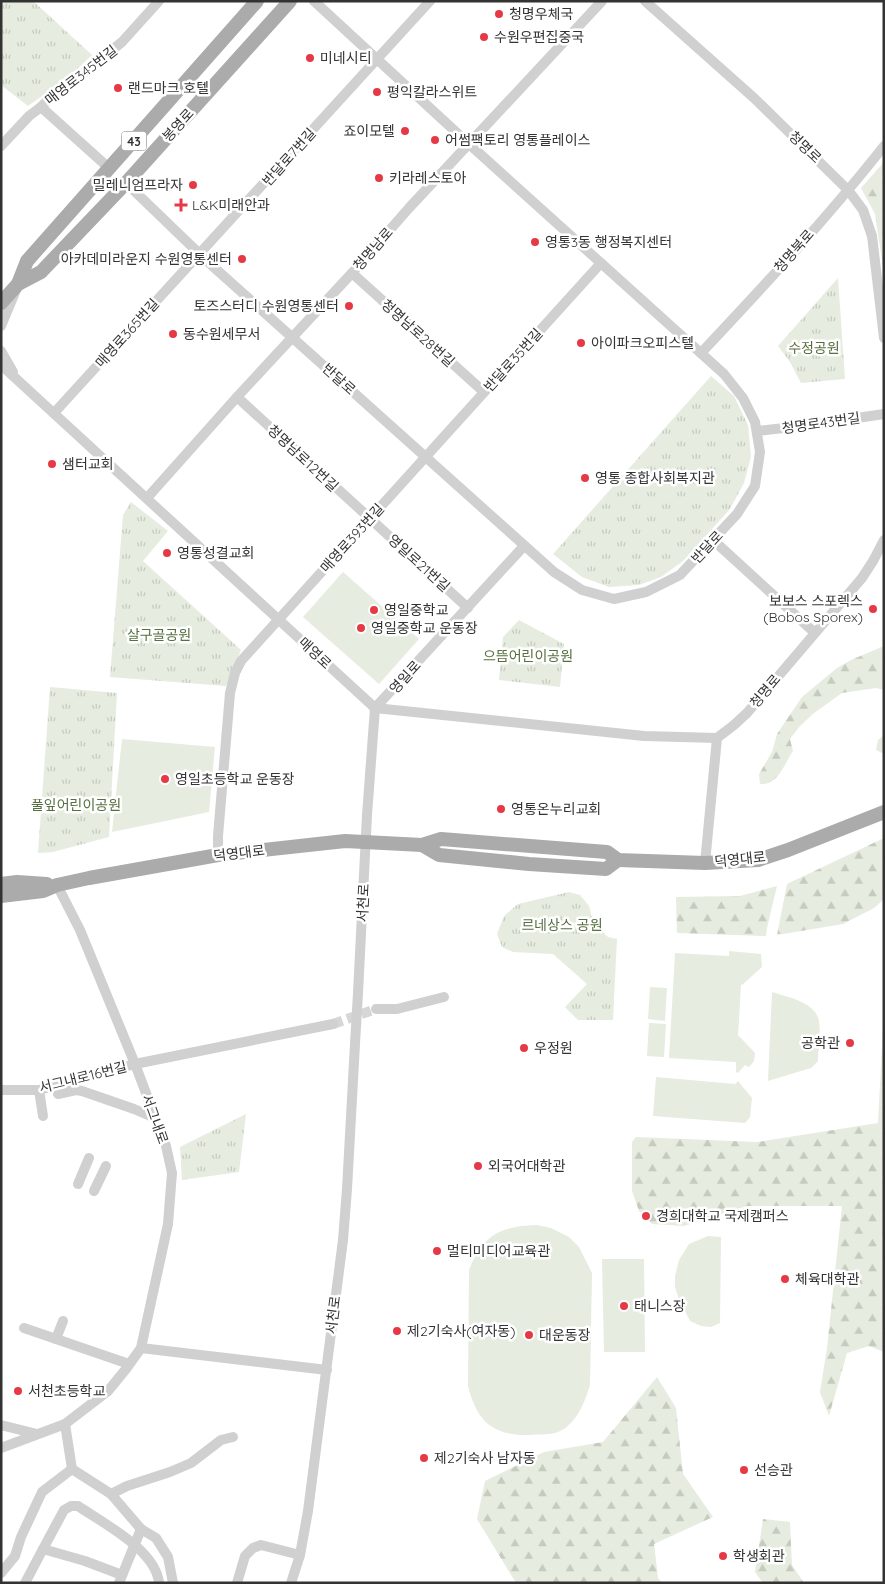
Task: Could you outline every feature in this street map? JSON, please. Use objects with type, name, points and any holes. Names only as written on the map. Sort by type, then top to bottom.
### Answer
[{"type":"main road","name":"봉영로","points":[[18,284],[27,261],[257,1]]},
{"type":"main road","name":"봉영로","points":[[1,302],[18,284],[41,272],[126,183],[290,1]]},
{"type":"main road","name":"덕영대로","points":[[1,896],[43,891],[57,885],[89,878],[218,855],[345,840],[422,845],[440,839],[607,852],[618,860],[705,863],[758,860],[884,812]]},
{"type":"main road","name":"덕영대로","points":[[1,884],[17,882],[57,885]]},
{"type":"street","name":"매영로345번길","points":[[1,146],[29,116],[54,94],[122,42],[159,1]]},
{"type":"street","name":"반달로","points":[[126,183],[200,254],[554,572],[582,590],[614,598],[646,592],[680,575],[737,514],[755,486],[760,452],[757,431],[743,398],[724,374],[314,1]]},
{"type":"street","name":"반달로7번길","points":[[200,254],[430,1]]},
{"type":"street","name":"청명남로","points":[[147,498],[409,208],[602,1]]},
{"type":"street","name":"청명로","points":[[645,1],[754,98],[848,190],[863,210],[872,236],[884,338]]},
{"type":"street","points":[[41,107],[110,169]]},
{"type":"street","name":"청명북로","points":[[701,353],[758,293],[884,146]]},
{"type":"street","name":"매영로365번길","points":[[54,412],[200,254]]},
{"type":"street","name":"반달로35번길","points":[[425,457],[602,263]]},
{"type":"street","name":"청명남로28번길","points":[[352,273],[484,392]]},
{"type":"street","points":[[1,291],[18,284]]},
{"type":"street","points":[[1,326],[18,284]]},
{"type":"street","points":[[1,352],[17,379]]},
{"type":"street","name":"매영로","points":[[1,365],[375,708]]},
{"type":"street","points":[[1,372],[17,379]]},
{"type":"street","name":"청명남로12번길","points":[[237,397],[370,518]]},
{"type":"street","name":"청명로43번길","points":[[757,431],[884,414]]},
{"type":"street","name":"매영로393번길","points":[[218,855],[218,836],[232,685],[241,660],[425,457]]},
{"type":"street","name":"영일로21번길","points":[[370,518],[468,608]]},
{"type":"street","points":[[713,540],[814,634]]},
{"type":"street","name":"청명로","points":[[717,738],[747,713],[862,578],[884,540]]},
{"type":"street","name":"영일로","points":[[375,708],[524,546]]},
{"type":"street","points":[[366,842],[375,708],[644,736],[717,738],[705,863]]},
{"type":"street","name":"서천로","points":[[291,1583],[300,1555],[308,1511],[342,1240],[347,1189],[366,842]]},
{"type":"street","name":"서그내로","points":[[1,1448],[65,1424],[108,1391],[141,1348],[166,1237],[170,1207],[172,1173],[166,1146],[135,1064],[80,930],[57,885]]},
{"type":"street","points":[[376,1009],[397,1009],[444,997]]},
{"type":"street","name":"서그내로16번길","points":[[1,1090],[39,1090],[57,1094],[135,1064],[333,1024]]},
{"type":"street","points":[[74,1086],[82,1091],[155,1118]]},
{"type":"street","points":[[39,1090],[43,1116]]},
{"type":"street","points":[[78,1184],[89,1158]]},
{"type":"street","points":[[94,1191],[106,1166]]},
{"type":"street","points":[[56,1339],[63,1321]]},
{"type":"street","points":[[24,1328],[129,1364]]},
{"type":"street","points":[[141,1348],[327,1370]]},
{"type":"street","points":[[65,1424],[72,1469],[111,1494],[141,1528],[156,1538],[168,1557],[173,1583]]},
{"type":"street","points":[[1,1425],[38,1434]]},
{"type":"street","points":[[111,1494],[127,1486],[191,1463],[221,1440],[233,1437]]},
{"type":"street","points":[[1,1573],[15,1556],[21,1537],[42,1492],[72,1469]]},
{"type":"street","points":[[25,1583],[64,1510],[71,1506],[78,1506],[135,1544],[150,1561],[159,1578],[159,1583]]},
{"type":"street","points":[[43,1549],[85,1561],[120,1579],[141,1528]]},
{"type":"street","points":[[237,1583],[245,1556],[253,1548],[261,1545],[300,1555]]},
{"type":"green space","points":[[1,1],[33,1],[92,55],[70,76],[28,106],[1,85]]},
{"type":"green space","points":[[884,162],[884,274],[875,214],[861,188]]},
{"type":"green space","name":"수정공원","points":[[838,278],[845,379],[801,383],[790,362],[778,346]]},
{"type":"green space","points":[[711,376],[734,396],[748,425],[751,457],[744,483],[730,509],[683,561],[661,577],[639,585],[609,587],[582,577],[553,554]]},
{"type":"green space","name":"살구골공원","points":[[131,502],[168,531],[143,561],[241,650],[226,686],[110,677],[123,515]]},
{"type":"green space","name":"영일중학교 운동장","points":[[343,572],[419,639],[379,684],[303,617]]},
{"type":"green space","name":"으뜸어린이공원","points":[[519,620],[564,644],[560,687],[499,680],[503,637]]},
{"type":"green space","points":[[884,646],[884,690],[876,688],[842,693],[814,713],[790,739],[793,751],[780,773],[771,782],[760,784],[759,774],[772,752],[777,734],[802,697],[837,668]]},
{"type":"green space","name":"풀잎어린이공원","points":[[50,687],[117,693],[109,837],[53,852],[38,853]]},
{"type":"green space","points":[[884,735],[884,754],[876,750],[878,740]]},
{"type":"green space","name":"영일초등학교 운동장","points":[[122,739],[215,747],[209,812],[112,832]]},
{"type":"green space","points":[[884,838],[884,899],[874,908],[843,924],[777,935],[787,884]]},
{"type":"green space","points":[[777,886],[766,936],[677,933],[676,897],[740,896]]},
{"type":"green space","name":"르네상스 공원","points":[[569,892],[580,895],[589,906],[594,925],[608,937],[617,939],[613,1020],[578,1020],[565,1007],[587,984],[553,954],[513,952],[502,947],[497,934],[504,916],[518,904]]},
{"type":"green space","points":[[729,951],[761,954],[762,967],[741,984],[738,1037],[755,1053],[754,1061],[749,1067],[745,1065],[738,1073],[736,1072],[736,1062],[669,1058],[675,953],[729,956]]},
{"type":"green space","points":[[650,987],[667,988],[665,1021],[648,1019]]},
{"type":"green space","points":[[772,992],[800,1001],[813,1010],[819,1022],[820,1036],[818,1061],[811,1068],[768,1081]]},
{"type":"green space","points":[[884,1010],[884,1352],[869,1346],[847,1353],[829,1416],[820,1392],[827,1348],[842,1206],[747,1206],[684,1226],[652,1224],[639,1211],[632,1191],[632,1142],[636,1137],[757,1142],[878,1123]]},
{"type":"green space","points":[[649,1023],[666,1024],[664,1057],[647,1056]]},
{"type":"green space","points":[[656,1077],[735,1084],[738,1081],[752,1098],[750,1117],[745,1123],[653,1116]]},
{"type":"green space","points":[[246,1114],[239,1172],[182,1180],[180,1147]]},
{"type":"green space","name":"대운동장","points":[[537,1225],[551,1228],[569,1237],[579,1247],[592,1273],[590,1385],[575,1419],[564,1429],[552,1434],[518,1435],[497,1429],[482,1418],[476,1409],[468,1386],[469,1270],[480,1248],[494,1235],[503,1230]]},
{"type":"green space","points":[[708,1236],[721,1237],[720,1323],[711,1327],[701,1326],[690,1321],[675,1287],[675,1276],[679,1260],[689,1244]]},
{"type":"green space","name":"태니스장","points":[[602,1259],[644,1259],[645,1352],[604,1352]]},
{"type":"green space","points":[[657,1377],[676,1408],[683,1474],[713,1517],[654,1544],[658,1578],[662,1583],[516,1583],[477,1519],[485,1481],[544,1452],[603,1442]]},
{"type":"green space","points":[[763,1519],[790,1522],[792,1565],[804,1583],[763,1583],[755,1572]]},
{"type":"tunnel","points":[[333,1024],[376,1009]]},
{"type":"place","name":"청명우체국","points":[[499,14]]},
{"type":"place","name":"수원우편집중국","points":[[484,37]]},
{"type":"place","name":"미네시티","points":[[310,58]]},
{"type":"place","name":"랜드마크 호텔","points":[[118,88]]},
{"type":"place","name":"평익칼라스위트","points":[[377,92]]},
{"type":"place","name":"죠이모텔","points":[[405,131]]},
{"type":"place","name":"어썸팩토리 영통플레이스","points":[[435,140]]},
{"type":"place","name":"키라레스토아","points":[[379,178]]},
{"type":"place","name":"밀레니엄프라자","points":[[193,185]]},
{"type":"place","name":"L&K미래안과","points":[[181,205]]},
{"type":"place","name":"영통3동 행정복지센터","points":[[535,242]]},
{"type":"place","name":"아카데미라운지 수원영통센터","points":[[242,259]]},
{"type":"place","name":"토즈스터디 수원영통센터","points":[[349,306]]},
{"type":"place","name":"동수원세무서","points":[[173,334]]},
{"type":"place","name":"아이파크오피스텔","points":[[581,343]]},
{"type":"place","name":"샘터교회","points":[[52,464]]},
{"type":"place","name":"영통 종합사회복지관","points":[[585,478]]},
{"type":"place","name":"영통성결교회","points":[[167,553]]},
{"type":"place","name":"보보스 스포렉스 (Bobos Sporex)","points":[[873,609]]},
{"type":"place","name":"영일중학교","points":[[374,610]]},
{"type":"place","name":"영일중학교 운동장","points":[[361,628]]},
{"type":"place","name":"영일초등학교 운동장","points":[[165,779]]},
{"type":"place","name":"영통온누리교회","points":[[501,809]]},
{"type":"place","name":"공학관","points":[[850,1043]]},
{"type":"place","name":"우정원","points":[[524,1048]]},
{"type":"place","name":"외국어대학관","points":[[478,1166]]},
{"type":"place","name":"경희대학교 국제캠퍼스","points":[[646,1216]]},
{"type":"place","name":"멀티미디어교육관","points":[[437,1251]]},
{"type":"place","name":"체육대학관","points":[[785,1279]]},
{"type":"place","name":"태니스장","points":[[624,1306]]},
{"type":"place","name":"제2기숙사(여자동)","points":[[397,1331]]},
{"type":"place","name":"대운동장","points":[[529,1335]]},
{"type":"place","name":"서천초등학교","points":[[18,1391]]},
{"type":"place","name":"제2기숙사 남자동","points":[[424,1458]]},
{"type":"place","name":"선승관","points":[[744,1470]]},
{"type":"place","name":"학생회관","points":[[723,1556]]}]
